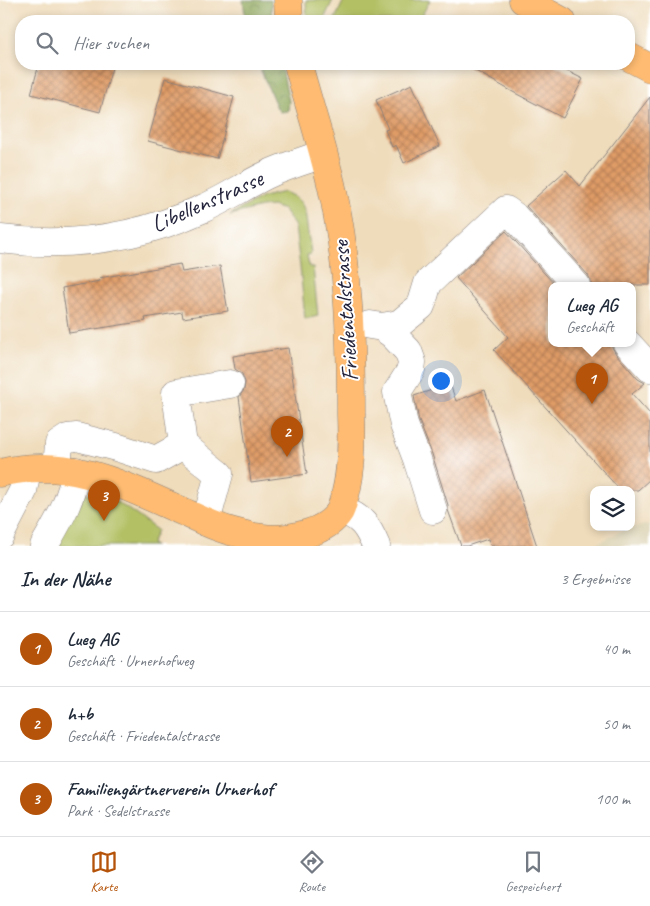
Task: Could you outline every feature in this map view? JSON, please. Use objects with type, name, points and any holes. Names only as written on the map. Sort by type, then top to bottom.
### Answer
[{"type":"main road","points":[[288,0],[288,15]]},
{"type":"main road","points":[[523,0],[551,15]]},
{"type":"main road","points":[[635,59],[650,68]]},
{"type":"main road","name":"Friedentalstrasse","points":[[300,70],[335,200],[344,264],[351,400],[351,460],[341,510]]},
{"type":"main road","points":[[0,473],[27,469],[67,469],[112,481],[206,522],[237,533],[262,538],[283,539],[317,530],[326,525],[341,510]]},
{"type":"street","name":"Libellenstrasse","points":[[0,239],[55,242],[99,239],[134,233],[181,218],[272,172],[323,154]]},
{"type":"street","points":[[348,324],[382,326],[399,324],[421,306],[428,283],[506,210],[514,216],[573,282]]},
{"type":"street","points":[[382,326],[408,351],[412,362],[411,370],[397,392],[404,425],[433,510]]},
{"type":"street","points":[[631,347],[650,368]]},
{"type":"street","points":[[206,522],[219,474],[183,445],[176,393],[230,384]]},
{"type":"street","points":[[44,546],[67,505],[74,486],[59,444],[68,438],[85,439],[156,460],[183,445]]},
{"type":"street","points":[[0,535],[22,491],[27,469]]},
{"type":"street","points":[[341,510],[351,513],[365,524],[376,546]]},
{"type":"shaded area","points":[[650,524],[650,546],[592,546],[622,531],[635,531],[635,527]]},
{"type":"green space","points":[[243,0],[271,0],[272,15],[245,15]]},
{"type":"green space","points":[[306,0],[333,0],[326,15],[307,15]]},
{"type":"green space","points":[[344,0],[430,0],[422,15],[337,15]]},
{"type":"green space","points":[[261,70],[282,70],[289,101],[288,111],[280,112]]},
{"type":"green space","points":[[284,192],[302,204],[306,219],[311,254],[307,255],[309,267],[313,267],[318,316],[305,319],[295,227],[290,218],[284,210],[273,206],[230,215],[263,197]]},
{"type":"green space","points":[[85,493],[95,494],[114,501],[157,530],[151,544],[155,546],[52,546]]},
{"type":"building","points":[[37,70],[111,70],[100,112],[31,94]]},
{"type":"building","points":[[474,70],[565,70],[583,79],[563,118]]},
{"type":"building","points":[[165,78],[234,97],[217,159],[148,141]]},
{"type":"building","points":[[412,84],[440,146],[404,163],[396,145],[392,147],[385,130],[388,129],[376,100]]},
{"type":"building","points":[[650,97],[650,285],[636,285],[636,282],[591,282],[588,275],[526,206],[566,170],[580,186]]},
{"type":"building","points":[[506,231],[552,282],[548,282],[548,347],[612,347],[638,379],[645,383],[632,394],[650,414],[650,479],[638,490],[635,490],[635,486],[616,486],[494,350],[508,337],[456,278]]},
{"type":"building","points":[[180,264],[182,272],[220,266],[228,311],[183,318],[182,312],[145,318],[146,321],[69,333],[62,288],[100,281],[99,278]]},
{"type":"building","points":[[288,348],[307,474],[251,482],[239,397],[244,390],[245,382],[242,374],[235,369],[233,356]]},
{"type":"building","points":[[450,384],[456,401],[485,390],[537,546],[491,546],[488,539],[467,546],[461,546],[448,510],[432,454],[419,421],[414,396]]},
{"type":"place","name":"Lueg AG","points":[[592,404]]},
{"type":"place","name":"h+b","points":[[287,457]]},
{"type":"place","name":"Familiengärtnerverein Urnerhof","points":[[104,521]]}]
